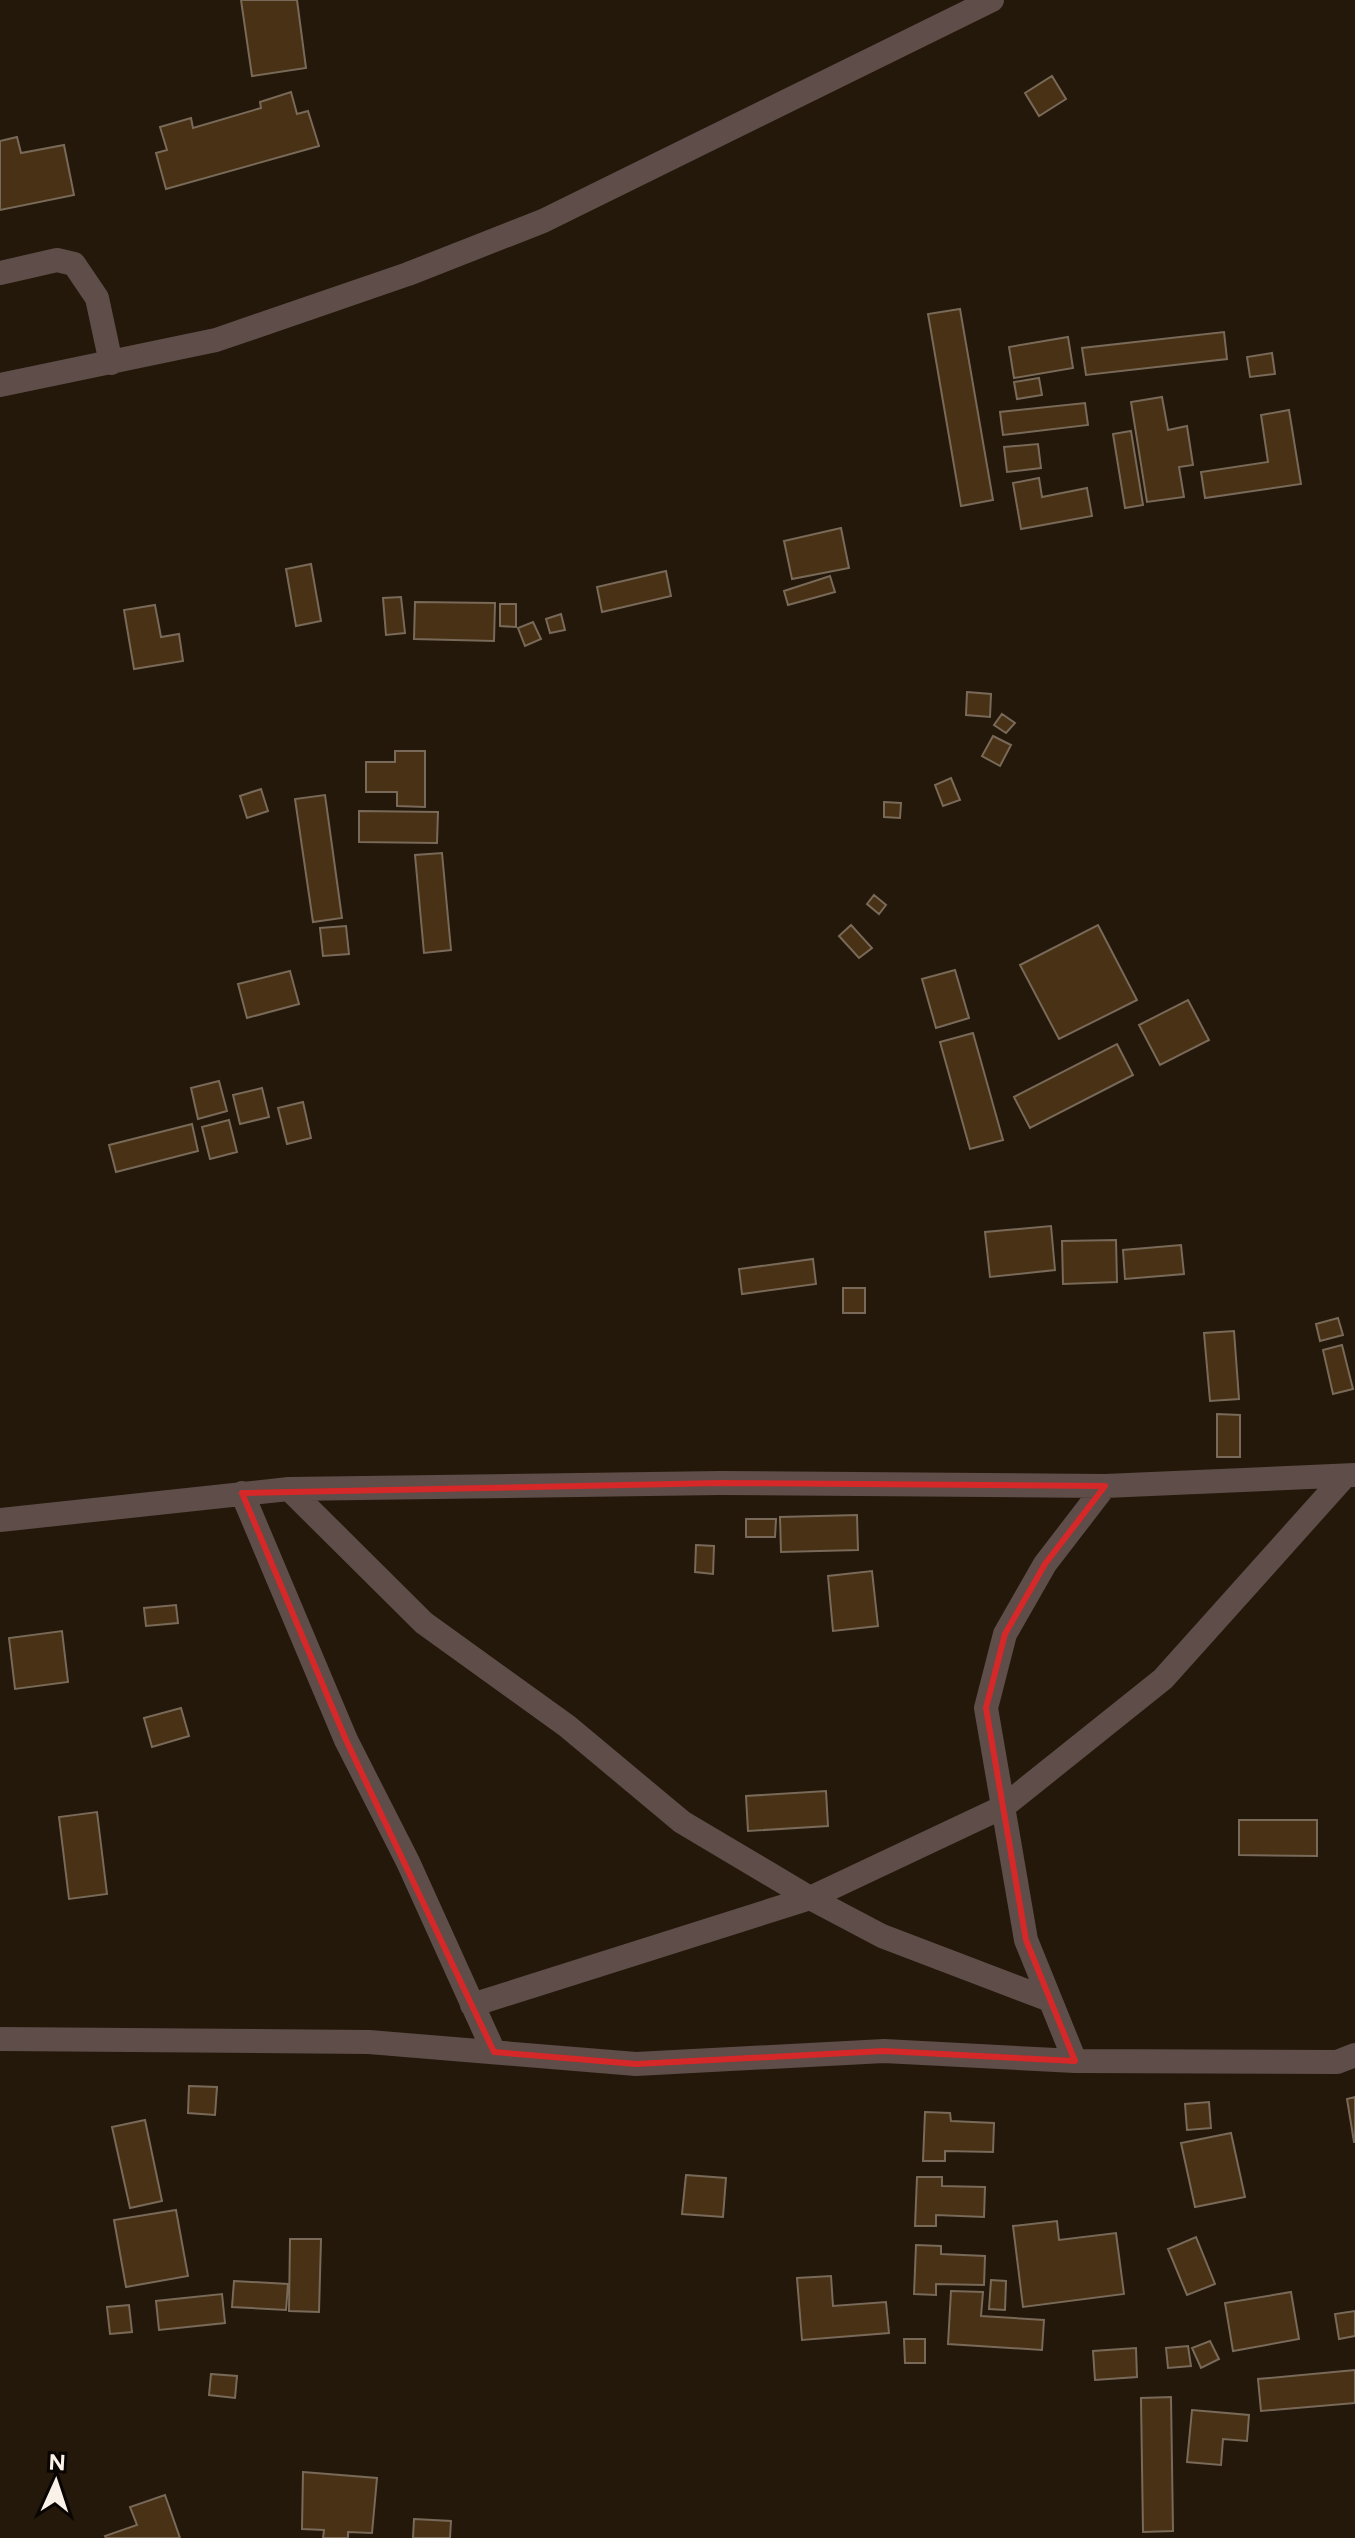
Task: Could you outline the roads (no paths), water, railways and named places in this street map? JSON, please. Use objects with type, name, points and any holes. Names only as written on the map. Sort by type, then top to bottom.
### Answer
[{"type":"street","points":[[0,385],[216,340],[408,274],[543,221],[992,0]]},
{"type":"street","points":[[0,273],[57,260],[74,264],[97,298],[111,363]]},
{"type":"street","points":[[0,1520],[289,1489],[720,1483],[1105,1486],[1350,1475]]},
{"type":"street","points":[[472,2005],[810,1898],[1003,1807],[1163,1679],[1350,1475]]},
{"type":"street","points":[[1075,2061],[1026,1940],[986,1708],[1005,1634],[1045,1564],[1105,1486]]},
{"type":"street","points":[[289,1489],[424,1623],[567,1726],[682,1822],[810,1898],[882,1936],[1050,2000]]},
{"type":"street","points":[[242,1493],[346,1740],[408,1862],[494,2052]]},
{"type":"street","points":[[0,2039],[369,2042],[636,2064],[884,2051],[1075,2061],[1337,2062],[1355,2055]]}]
